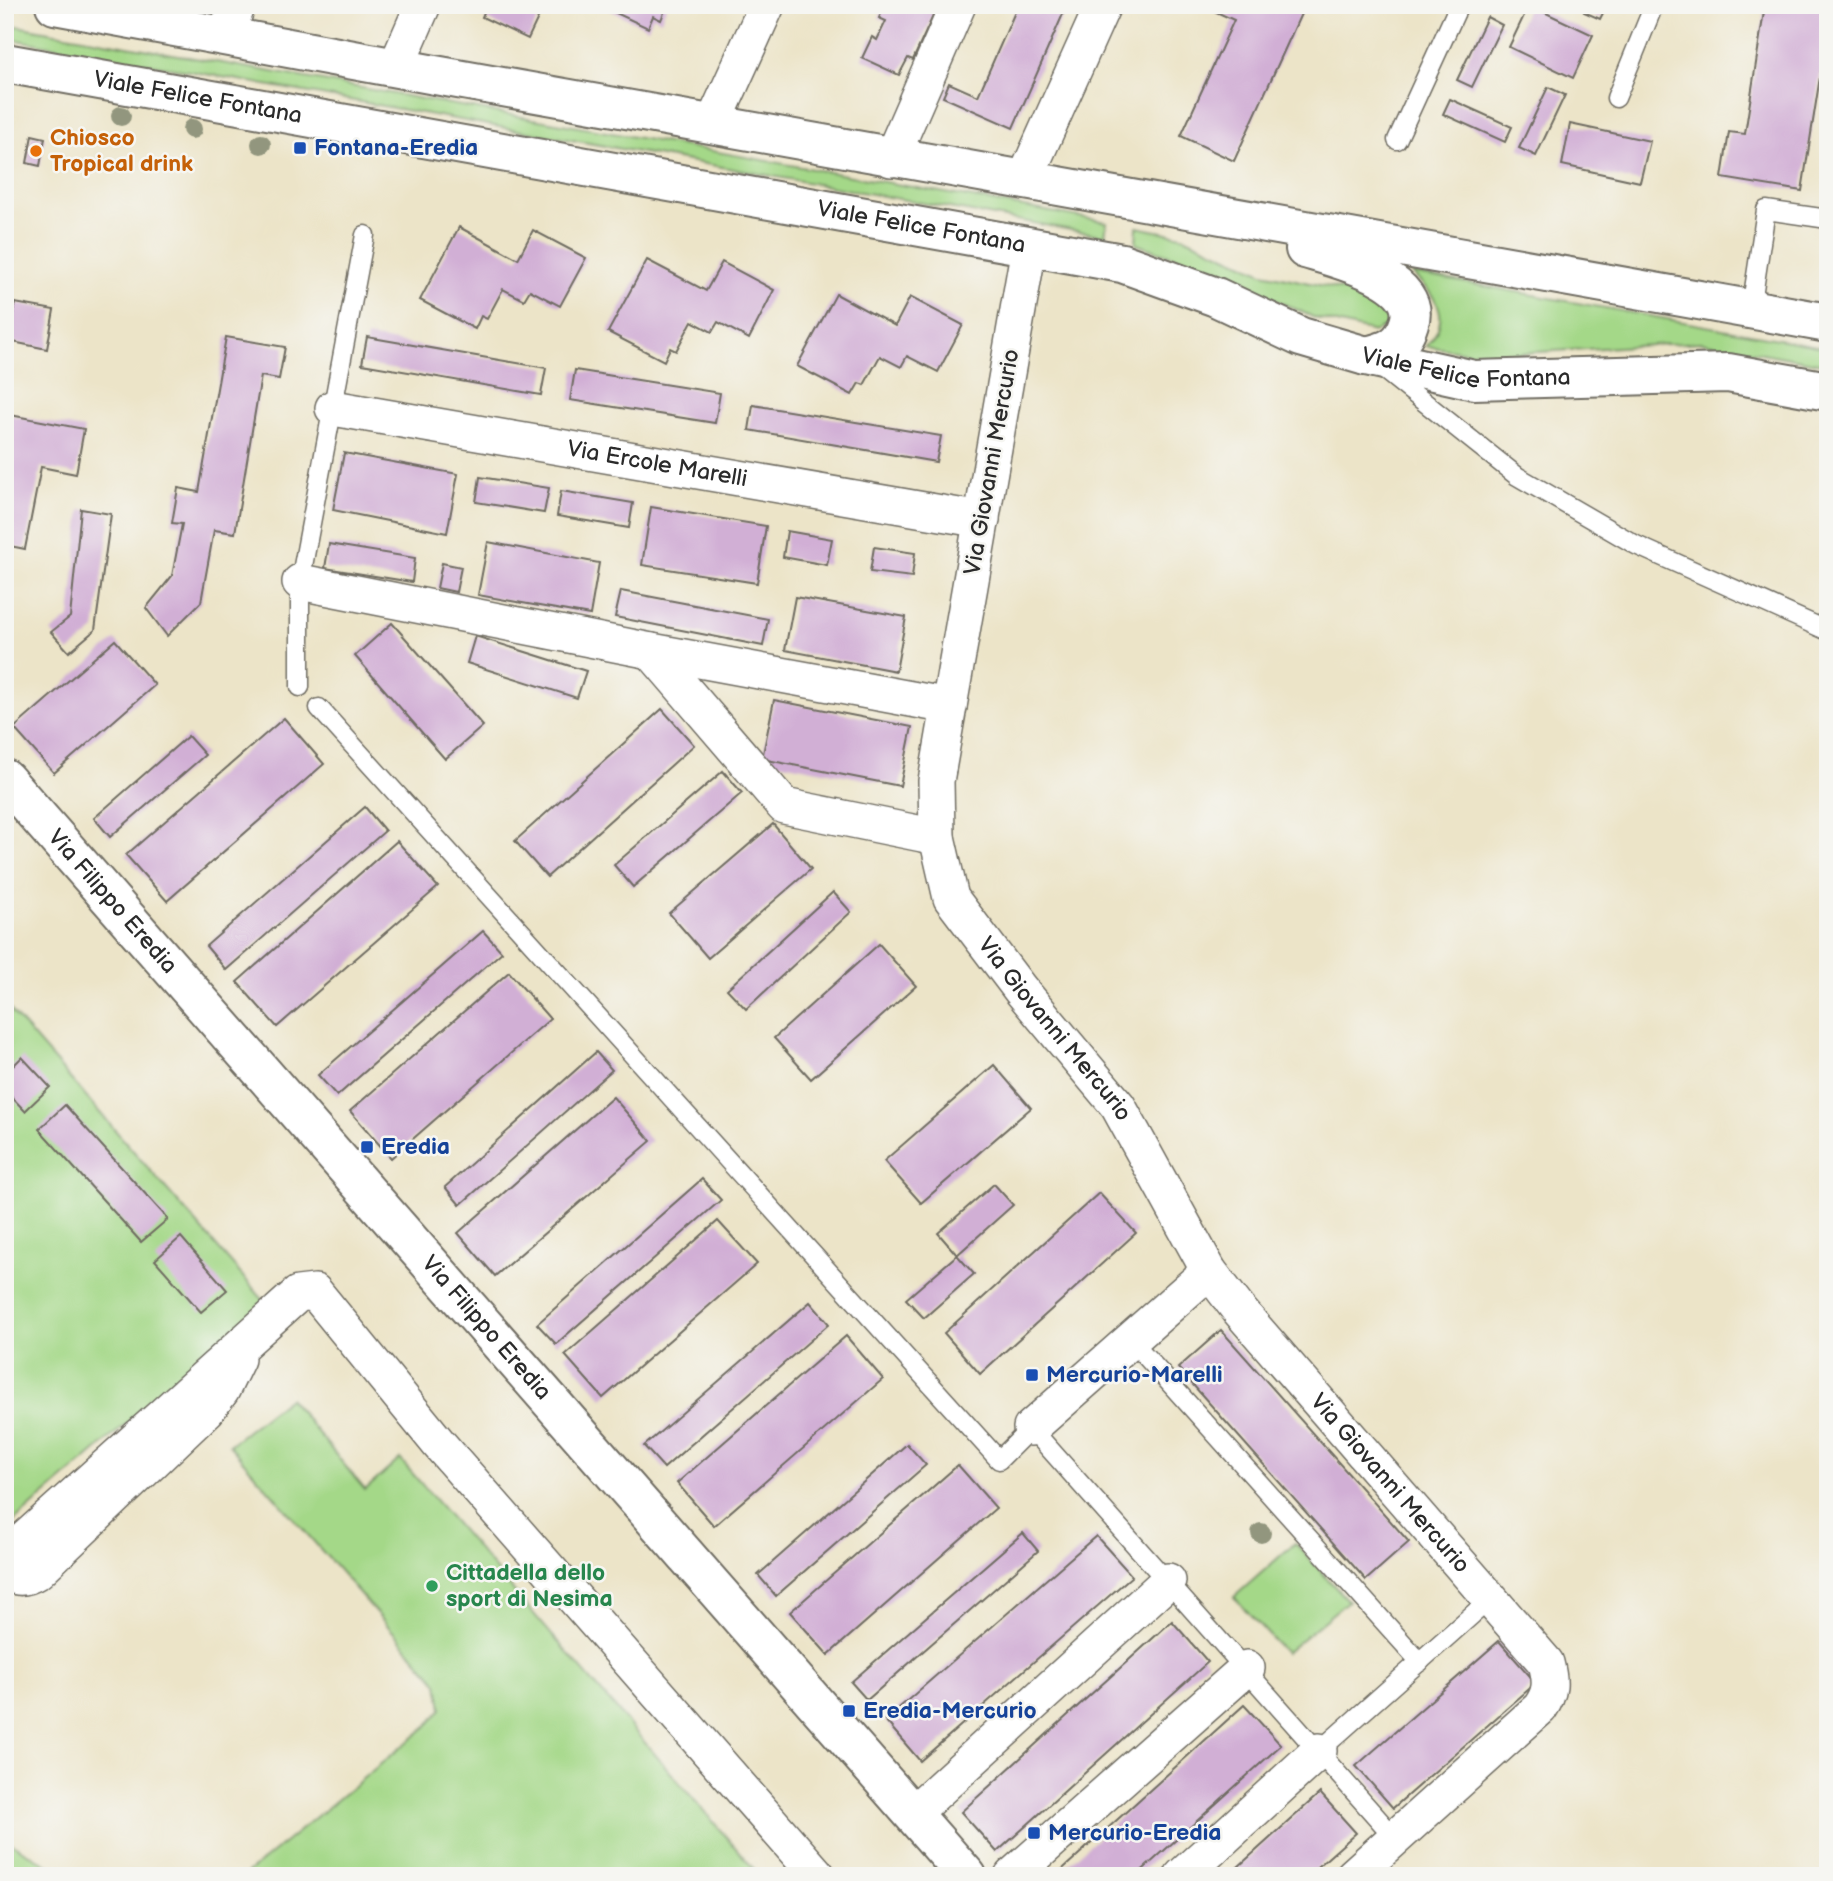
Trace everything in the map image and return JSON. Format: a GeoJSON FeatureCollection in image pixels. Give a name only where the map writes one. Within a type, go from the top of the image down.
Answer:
{"type":"FeatureCollection","features":[{"type":"Feature","properties":{"kind":"main road"},"geometry":{"type":"LineString","coordinates":[[55,5],[232,21],[396,67],[891,159],[1182,205],[1828,323]]}},
{"type":"Feature","properties":{"kind":"main road","name":"Viale Felice Fontana"},"geometry":{"type":"LineString","coordinates":[[5,63],[1122,263],[1168,277],[1300,338],[1474,380],[1728,373],[1828,391]]}},
{"type":"Feature","properties":{"kind":"main road"},"geometry":{"type":"LineString","coordinates":[[1182,205],[1361,266],[1391,283],[1409,299],[1412,315],[1405,338],[1388,351],[1366,356]]}},
{"type":"Feature","properties":{"kind":"main road","name":"Via Filippo Eredia"},"geometry":{"type":"LineString","coordinates":[[5,779],[967,1876]]}},
{"type":"Feature","properties":{"kind":"street"},"geometry":{"type":"LineString","coordinates":[[396,67],[423,5]]}},
{"type":"Feature","properties":{"kind":"street"},"geometry":{"type":"LineString","coordinates":[[713,124],[767,5]]}},
{"type":"Feature","properties":{"kind":"street"},"geometry":{"type":"LineString","coordinates":[[891,159],[958,5]]}},
{"type":"Feature","properties":{"kind":"street"},"geometry":{"type":"LineString","coordinates":[[1024,181],[1103,5]]}},
{"type":"Feature","properties":{"kind":"street","name":"Via Giovanni Mercurio"},"geometry":{"type":"LineString","coordinates":[[1029,247],[936,780],[937,836],[951,898],[1020,989],[1118,1106],[1209,1271],[1239,1310],[1546,1663],[1549,1694],[1540,1708],[1395,1838]]}},
{"type":"Feature","properties":{"kind":"street","name":"Via Ercole Marelli"},"geometry":{"type":"LineString","coordinates":[[333,408],[982,520]]}},
{"type":"Feature","properties":{"kind":"street"},"geometry":{"type":"LineString","coordinates":[[300,582],[949,706]]}},
{"type":"Feature","properties":{"kind":"street"},"geometry":{"type":"LineString","coordinates":[[651,651],[784,806],[937,836]]}},
{"type":"Feature","properties":{"kind":"street"},"geometry":{"type":"LineString","coordinates":[[1031,1428],[1209,1271]]}},
{"type":"Feature","properties":{"kind":"street"},"geometry":{"type":"LineString","coordinates":[[5,1557],[248,1337],[298,1294],[307,1290],[323,1297],[439,1444],[818,1876]]}},
{"type":"Feature","properties":{"kind":"street"},"geometry":{"type":"LineString","coordinates":[[5,1567],[18,1578],[27,1578],[38,1572],[207,1410],[222,1390],[248,1337]]}},
{"type":"Feature","properties":{"kind":"street"},"geometry":{"type":"LineString","coordinates":[[912,1814],[1168,1581]]}},
{"type":"Feature","properties":{"kind":"street"},"geometry":{"type":"LineString","coordinates":[[1012,1876],[1247,1668]]}},
{"type":"Feature","properties":{"kind":"street"},"geometry":{"type":"LineString","coordinates":[[1182,1876],[1320,1751]]}},
{"type":"Feature","properties":{"kind":"street"},"geometry":{"type":"LineString","coordinates":[[1353,1876],[1395,1838]]}},
{"type":"Feature","properties":{"kind":"lane"},"geometry":{"type":"LineString","coordinates":[[1397,140],[1459,5]]}},
{"type":"Feature","properties":{"kind":"lane"},"geometry":{"type":"LineString","coordinates":[[1616,98],[1654,5]]}},
{"type":"Feature","properties":{"kind":"lane"},"geometry":{"type":"LineString","coordinates":[[1751,309],[1766,210],[1828,219]]}},
{"type":"Feature","properties":{"kind":"lane"},"geometry":{"type":"LineString","coordinates":[[300,687],[300,582],[365,235]]}},
{"type":"Feature","properties":{"kind":"lane"},"geometry":{"type":"LineString","coordinates":[[1366,356],[1517,476],[1636,545],[1828,631]]}},
{"type":"Feature","properties":{"kind":"lane"},"geometry":{"type":"LineString","coordinates":[[319,708],[999,1460],[1031,1428],[1247,1668],[1395,1838]]}},
{"type":"Feature","properties":{"kind":"lane"},"geometry":{"type":"LineString","coordinates":[[1131,1340],[1420,1662]]}},
{"type":"Feature","properties":{"kind":"lane"},"geometry":{"type":"LineString","coordinates":[[1320,1751],[1490,1600]]}},
{"type":"Feature","properties":{"kind":"green space"},"geometry":{"type":"Polygon","coordinates":[[[5,24],[1107,222],[1105,236],[5,38],[5,24]]]}},
{"type":"Feature","properties":{"kind":"green space"},"geometry":{"type":"Polygon","coordinates":[[[1137,227],[1182,236],[1263,273],[1376,297],[1383,301],[1392,317],[1388,325],[1374,332],[1315,318],[1198,265],[1136,244],[1137,227]]]}},
{"type":"Feature","properties":{"kind":"green space"},"geometry":{"type":"Polygon","coordinates":[[[1411,273],[1828,348],[1828,365],[1701,342],[1487,355],[1426,346],[1435,335],[1440,316],[1434,298],[1411,273]]]}},
{"type":"Feature","properties":{"kind":"green space"},"geometry":{"type":"Polygon","coordinates":[[[5,1004],[266,1303],[5,1529],[5,1004]]]}},
{"type":"Feature","properties":{"kind":"green space","name":"Cittadella dello sport di Nesima"},"geometry":{"type":"Polygon","coordinates":[[[289,1398],[365,1490],[400,1459],[760,1876],[244,1876],[427,1726],[442,1709],[438,1683],[229,1445],[289,1398]]]}},
{"type":"Feature","properties":{"kind":"green space"},"geometry":{"type":"Polygon","coordinates":[[[1295,1543],[1348,1601],[1285,1653],[1234,1597],[1295,1543]]]}},
{"type":"Feature","properties":{"kind":"green space"},"geometry":{"type":"Polygon","coordinates":[[[6,1840],[52,1868],[58,1876],[5,1876],[6,1840]]]}},
{"type":"Feature","properties":{"kind":"building"},"geometry":{"type":"Polygon","coordinates":[[[487,5],[544,5],[528,39],[482,17],[487,5]]]}},
{"type":"Feature","properties":{"kind":"building"},"geometry":{"type":"Polygon","coordinates":[[[599,5],[667,5],[661,20],[653,16],[648,28],[599,5]]]}},
{"type":"Feature","properties":{"kind":"building"},"geometry":{"type":"Polygon","coordinates":[[[885,5],[938,5],[913,60],[908,58],[899,75],[862,58],[872,37],[877,40],[886,21],[879,18],[885,5]]]}},
{"type":"Feature","properties":{"kind":"building"},"geometry":{"type":"Polygon","coordinates":[[[1018,5],[1067,5],[1013,128],[943,97],[949,83],[978,96],[1018,5]]]}},
{"type":"Feature","properties":{"kind":"building"},"geometry":{"type":"Polygon","coordinates":[[[1201,5],[1305,5],[1234,161],[1181,136],[1234,20],[1201,5]]]}},
{"type":"Feature","properties":{"kind":"building"},"geometry":{"type":"Polygon","coordinates":[[[1529,5],[1593,35],[1573,78],[1509,47],[1529,5]]]}},
{"type":"Feature","properties":{"kind":"building"},"geometry":{"type":"Polygon","coordinates":[[[1587,5],[1607,5],[1600,19],[1584,12],[1587,5]]]}},
{"type":"Feature","properties":{"kind":"building"},"geometry":{"type":"Polygon","coordinates":[[[1765,5],[1828,5],[1828,26],[1802,191],[1722,178],[1729,132],[1745,134],[1765,5]]]}},
{"type":"Feature","properties":{"kind":"building"},"geometry":{"type":"Polygon","coordinates":[[[1487,17],[1502,25],[1472,87],[1457,80],[1487,17]]]}},
{"type":"Feature","properties":{"kind":"building"},"geometry":{"type":"Polygon","coordinates":[[[1548,87],[1565,95],[1536,156],[1519,148],[1548,87]]]}},
{"type":"Feature","properties":{"kind":"building"},"geometry":{"type":"Polygon","coordinates":[[[1450,99],[1512,127],[1505,142],[1443,114],[1450,99]]]}},
{"type":"Feature","properties":{"kind":"building"},"geometry":{"type":"Polygon","coordinates":[[[1570,124],[1650,141],[1640,182],[1562,165],[1570,124]]]}},
{"type":"Feature","properties":{"kind":"building","name":"Chiosco Tropical drink"},"geometry":{"type":"Polygon","coordinates":[[[32,135],[45,138],[40,166],[27,163],[32,135]]]}},
{"type":"Feature","properties":{"kind":"building"},"geometry":{"type":"Polygon","coordinates":[[[459,227],[518,259],[533,230],[586,258],[560,306],[530,290],[524,300],[503,289],[487,319],[481,316],[475,329],[420,300],[459,227]]]}},
{"type":"Feature","properties":{"kind":"building"},"geometry":{"type":"Polygon","coordinates":[[[647,260],[706,291],[722,262],[774,290],[749,339],[718,322],[712,332],[692,321],[676,351],[670,348],[664,361],[608,332],[647,260]]]}},
{"type":"Feature","properties":{"kind":"building"},"geometry":{"type":"Polygon","coordinates":[[[836,294],[895,326],[910,297],[963,325],[938,372],[907,356],[901,367],[880,356],[864,385],[859,383],[852,395],[797,366],[836,294]]]}},
{"type":"Feature","properties":{"kind":"building"},"geometry":{"type":"Polygon","coordinates":[[[15,303],[54,310],[47,349],[8,341],[15,303]]]}},
{"type":"Feature","properties":{"kind":"building"},"geometry":{"type":"Polygon","coordinates":[[[226,337],[285,347],[279,379],[261,376],[235,533],[214,530],[201,602],[167,636],[146,608],[172,576],[182,524],[172,523],[178,488],[199,492],[226,337]]]}},
{"type":"Feature","properties":{"kind":"building"},"geometry":{"type":"Polygon","coordinates":[[[367,337],[546,368],[541,395],[362,364],[367,337]]]}},
{"type":"Feature","properties":{"kind":"building"},"geometry":{"type":"Polygon","coordinates":[[[575,370],[720,393],[715,423],[570,400],[575,370]]]}},
{"type":"Feature","properties":{"kind":"building"},"geometry":{"type":"Polygon","coordinates":[[[753,405],[941,436],[936,462],[749,430],[753,405]]]}},
{"type":"Feature","properties":{"kind":"building"},"geometry":{"type":"Polygon","coordinates":[[[5,414],[84,429],[76,474],[41,467],[25,549],[5,545],[5,414]]]}},
{"type":"Feature","properties":{"kind":"building"},"geometry":{"type":"Polygon","coordinates":[[[344,453],[458,474],[447,533],[333,510],[344,453]]]}},
{"type":"Feature","properties":{"kind":"building"},"geometry":{"type":"Polygon","coordinates":[[[480,477],[549,488],[544,513],[476,502],[480,477]]]}},
{"type":"Feature","properties":{"kind":"building"},"geometry":{"type":"Polygon","coordinates":[[[561,491],[633,503],[629,528],[557,516],[561,491]]]}},
{"type":"Feature","properties":{"kind":"building"},"geometry":{"type":"Polygon","coordinates":[[[651,507],[766,526],[757,583],[642,565],[651,507]]]}},
{"type":"Feature","properties":{"kind":"building"},"geometry":{"type":"Polygon","coordinates":[[[81,509],[111,514],[95,630],[69,652],[51,632],[70,617],[81,509]]]}},
{"type":"Feature","properties":{"kind":"building"},"geometry":{"type":"Polygon","coordinates":[[[787,531],[832,539],[827,565],[783,557],[787,531]]]}},
{"type":"Feature","properties":{"kind":"building"},"geometry":{"type":"Polygon","coordinates":[[[488,542],[599,563],[590,615],[478,595],[488,542]]]}},
{"type":"Feature","properties":{"kind":"building"},"geometry":{"type":"Polygon","coordinates":[[[329,544],[415,558],[412,582],[325,568],[329,544]]]}},
{"type":"Feature","properties":{"kind":"building"},"geometry":{"type":"Polygon","coordinates":[[[874,547],[915,553],[912,577],[870,572],[874,547]]]}},
{"type":"Feature","properties":{"kind":"building"},"geometry":{"type":"Polygon","coordinates":[[[442,563],[461,567],[456,592],[437,588],[442,563]]]}},
{"type":"Feature","properties":{"kind":"building"},"geometry":{"type":"Polygon","coordinates":[[[621,591],[768,619],[763,646],[615,617],[621,591]]]}},
{"type":"Feature","properties":{"kind":"building"},"geometry":{"type":"Polygon","coordinates":[[[795,597],[906,617],[896,671],[785,650],[795,597]]]}},
{"type":"Feature","properties":{"kind":"building"},"geometry":{"type":"Polygon","coordinates":[[[392,623],[483,726],[445,759],[355,656],[392,623]]]}},
{"type":"Feature","properties":{"kind":"building"},"geometry":{"type":"Polygon","coordinates":[[[475,636],[586,671],[577,698],[467,663],[475,636]]]}},
{"type":"Feature","properties":{"kind":"building"},"geometry":{"type":"Polygon","coordinates":[[[115,640],[155,685],[54,773],[14,728],[115,640]]]}},
{"type":"Feature","properties":{"kind":"building"},"geometry":{"type":"Polygon","coordinates":[[[774,700],[912,727],[900,786],[762,759],[774,700]]]}},
{"type":"Feature","properties":{"kind":"building"},"geometry":{"type":"Polygon","coordinates":[[[662,709],[694,745],[547,877],[515,841],[662,709]]]}},
{"type":"Feature","properties":{"kind":"building"},"geometry":{"type":"Polygon","coordinates":[[[284,718],[324,764],[167,901],[126,855],[284,718]]]}},
{"type":"Feature","properties":{"kind":"building"},"geometry":{"type":"Polygon","coordinates":[[[188,736],[205,755],[110,837],[94,818],[188,736]]]}},
{"type":"Feature","properties":{"kind":"building"},"geometry":{"type":"Polygon","coordinates":[[[723,771],[742,793],[633,887],[614,865],[723,771]]]}},
{"type":"Feature","properties":{"kind":"building"},"geometry":{"type":"Polygon","coordinates":[[[365,807],[385,831],[226,970],[206,946],[365,807]]]}},
{"type":"Feature","properties":{"kind":"building"},"geometry":{"type":"Polygon","coordinates":[[[773,824],[811,869],[708,958],[669,913],[773,824]]]}},
{"type":"Feature","properties":{"kind":"building"},"geometry":{"type":"Polygon","coordinates":[[[397,841],[438,887],[277,1027],[237,982],[397,841]]]}},
{"type":"Feature","properties":{"kind":"building"},"geometry":{"type":"Polygon","coordinates":[[[833,892],[851,912],[746,1009],[727,989],[833,892]]]}},
{"type":"Feature","properties":{"kind":"building"},"geometry":{"type":"Polygon","coordinates":[[[483,931],[502,952],[337,1096],[318,1075],[483,931]]]}},
{"type":"Feature","properties":{"kind":"building"},"geometry":{"type":"Polygon","coordinates":[[[879,944],[916,986],[811,1079],[774,1038],[879,944]]]}},
{"type":"Feature","properties":{"kind":"building"},"geometry":{"type":"Polygon","coordinates":[[[509,972],[550,1019],[391,1158],[350,1111],[509,972]]]}},
{"type":"Feature","properties":{"kind":"building"},"geometry":{"type":"Polygon","coordinates":[[[596,1052],[612,1070],[460,1205],[445,1187],[596,1052]]]}},
{"type":"Feature","properties":{"kind":"building"},"geometry":{"type":"Polygon","coordinates":[[[22,1057],[50,1087],[25,1111],[5,1090],[5,1074],[22,1057]]]}},
{"type":"Feature","properties":{"kind":"building"},"geometry":{"type":"Polygon","coordinates":[[[994,1065],[1031,1108],[921,1203],[884,1161],[994,1065]]]}},
{"type":"Feature","properties":{"kind":"building"},"geometry":{"type":"Polygon","coordinates":[[[613,1097],[651,1141],[495,1276],[458,1233],[613,1097]]]}},
{"type":"Feature","properties":{"kind":"building"},"geometry":{"type":"Polygon","coordinates":[[[65,1105],[168,1219],[141,1242],[39,1129],[65,1105]]]}},
{"type":"Feature","properties":{"kind":"building"},"geometry":{"type":"Polygon","coordinates":[[[702,1179],[721,1200],[556,1344],[537,1324],[702,1179]]]}},
{"type":"Feature","properties":{"kind":"building"},"geometry":{"type":"Polygon","coordinates":[[[994,1184],[1013,1205],[957,1255],[938,1233],[994,1184]]]}},
{"type":"Feature","properties":{"kind":"building"},"geometry":{"type":"Polygon","coordinates":[[[1099,1193],[1136,1233],[980,1374],[944,1333],[1099,1193]]]}},
{"type":"Feature","properties":{"kind":"building"},"geometry":{"type":"Polygon","coordinates":[[[718,1221],[757,1264],[603,1398],[565,1355],[718,1221]]]}},
{"type":"Feature","properties":{"kind":"building"},"geometry":{"type":"Polygon","coordinates":[[[181,1237],[227,1290],[201,1312],[155,1260],[181,1237]]]}},
{"type":"Feature","properties":{"kind":"building"},"geometry":{"type":"Polygon","coordinates":[[[957,1255],[974,1274],[924,1318],[906,1299],[957,1255]]]}},
{"type":"Feature","properties":{"kind":"building"},"geometry":{"type":"Polygon","coordinates":[[[810,1302],[829,1324],[664,1468],[644,1446],[810,1302]]]}},
{"type":"Feature","properties":{"kind":"building"},"geometry":{"type":"Polygon","coordinates":[[[1221,1330],[1409,1542],[1366,1580],[1178,1368],[1221,1330]]]}},
{"type":"Feature","properties":{"kind":"building"},"geometry":{"type":"Polygon","coordinates":[[[846,1336],[883,1379],[714,1526],[677,1483],[846,1336]]]}},
{"type":"Feature","properties":{"kind":"building"},"geometry":{"type":"Polygon","coordinates":[[[907,1444],[926,1465],[776,1596],[758,1575],[907,1444]]]}},
{"type":"Feature","properties":{"kind":"building"},"geometry":{"type":"Polygon","coordinates":[[[958,1465],[996,1508],[828,1655],[790,1612],[958,1465]]]}},
{"type":"Feature","properties":{"kind":"building"},"geometry":{"type":"Polygon","coordinates":[[[1023,1533],[1038,1551],[867,1700],[851,1682],[1023,1533]]]}},
{"type":"Feature","properties":{"kind":"building"},"geometry":{"type":"Polygon","coordinates":[[[1096,1536],[1132,1576],[920,1761],[885,1720],[1096,1536]]]}},
{"type":"Feature","properties":{"kind":"building"},"geometry":{"type":"Polygon","coordinates":[[[1172,1621],[1208,1662],[997,1852],[961,1812],[1172,1621]]]}},
{"type":"Feature","properties":{"kind":"building"},"geometry":{"type":"Polygon","coordinates":[[[1499,1641],[1536,1683],[1393,1808],[1356,1766],[1499,1641]]]}},
{"type":"Feature","properties":{"kind":"building"},"geometry":{"type":"Polygon","coordinates":[[[1244,1705],[1281,1745],[1136,1876],[1055,1876],[1244,1705]]]}},
{"type":"Feature","properties":{"kind":"building"},"geometry":{"type":"Polygon","coordinates":[[[1320,1793],[1356,1833],[1309,1876],[1228,1876],[1320,1793]]]}},
{"type":"Feature","properties":{"kind":"place","name":"Fontana-Eredia"},"geometry":{"type":"Point","coordinates":[300,148]}},
{"type":"Feature","properties":{"kind":"place","name":"Chiosco Tropical drink"},"geometry":{"type":"Point","coordinates":[36,151]}},
{"type":"Feature","properties":{"kind":"place","name":"Eredia"},"geometry":{"type":"Point","coordinates":[367,1147]}},
{"type":"Feature","properties":{"kind":"place","name":"Mercurio-Marelli"},"geometry":{"type":"Point","coordinates":[1032,1375]}},
{"type":"Feature","properties":{"kind":"place","name":"Cittadella dello sport di Nesima"},"geometry":{"type":"Point","coordinates":[432,1586]}},
{"type":"Feature","properties":{"kind":"place","name":"Eredia-Mercurio"},"geometry":{"type":"Point","coordinates":[849,1711]}},
{"type":"Feature","properties":{"kind":"place","name":"Mercurio-Eredia"},"geometry":{"type":"Point","coordinates":[1034,1833]}}]}
